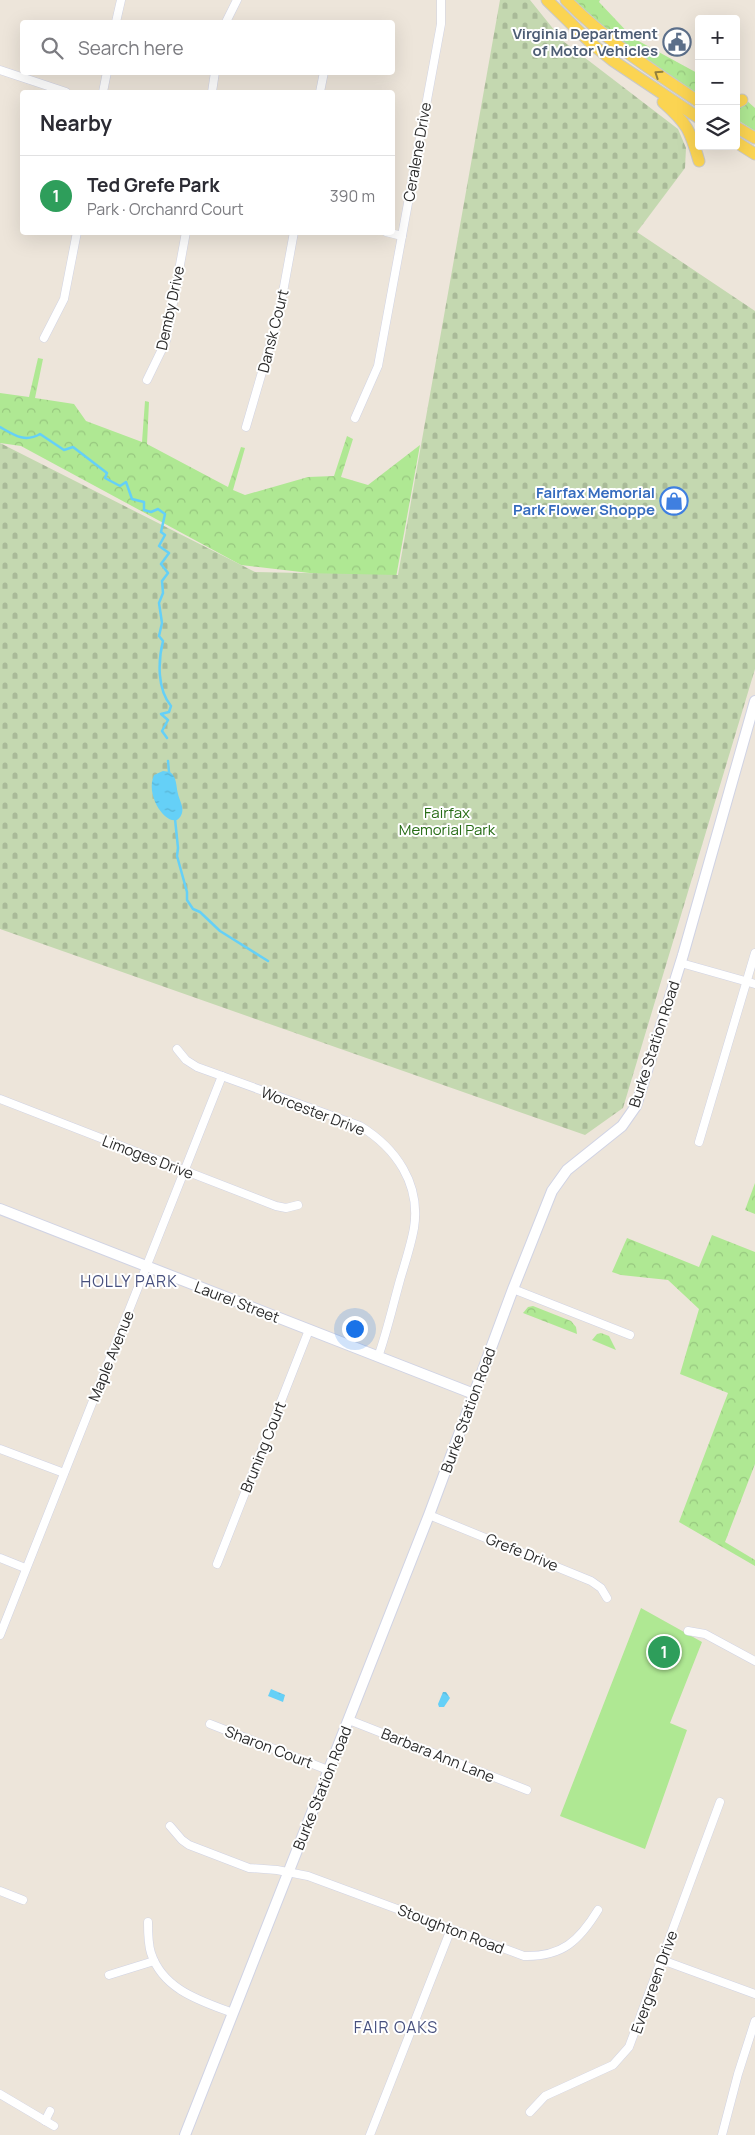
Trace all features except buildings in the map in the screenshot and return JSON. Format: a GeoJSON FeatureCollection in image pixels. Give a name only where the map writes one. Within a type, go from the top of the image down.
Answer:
{"type":"FeatureCollection","features":[{"type":"Feature","properties":{"kind":"main road"},"geometry":{"type":"LineString","coordinates":[[547,0],[592,44],[632,74],[695,115]]}},
{"type":"Feature","properties":{"kind":"main road"},"geometry":{"type":"LineString","coordinates":[[566,0],[592,26],[632,57],[695,99]]}},
{"type":"Feature","properties":{"kind":"main road"},"geometry":{"type":"LineString","coordinates":[[632,74],[680,117],[692,135],[698,160]]}},
{"type":"Feature","properties":{"kind":"main road"},"geometry":{"type":"LineString","coordinates":[[740,129],[755,138]]}},
{"type":"Feature","properties":{"kind":"main road"},"geometry":{"type":"LineString","coordinates":[[740,145],[755,154]]}},
{"type":"Feature","properties":{"kind":"street"},"geometry":{"type":"LineString","coordinates":[[116,20],[121,0]]}},
{"type":"Feature","properties":{"kind":"street"},"geometry":{"type":"LineString","coordinates":[[227,20],[237,0]]}},
{"type":"Feature","properties":{"kind":"street","name":"Ceralene Drive"},"geometry":{"type":"LineString","coordinates":[[355,418],[378,366],[441,24],[441,0]]}},
{"type":"Feature","properties":{"kind":"street"},"geometry":{"type":"LineString","coordinates":[[0,70],[60,90]]}},
{"type":"Feature","properties":{"kind":"street"},"geometry":{"type":"LineString","coordinates":[[103,90],[106,75]]}},
{"type":"Feature","properties":{"kind":"street"},"geometry":{"type":"LineString","coordinates":[[212,90],[215,75]]}},
{"type":"Feature","properties":{"kind":"street"},"geometry":{"type":"LineString","coordinates":[[320,90],[323,75]]}},
{"type":"Feature","properties":{"kind":"street"},"geometry":{"type":"LineString","coordinates":[[395,234],[402,236]]}},
{"type":"Feature","properties":{"kind":"street"},"geometry":{"type":"LineString","coordinates":[[44,338],[64,299],[76,235]]}},
{"type":"Feature","properties":{"kind":"street","name":"Demby Drive"},"geometry":{"type":"LineString","coordinates":[[147,380],[166,341],[185,235]]}},
{"type":"Feature","properties":{"kind":"street","name":"Dansk Court"},"geometry":{"type":"LineString","coordinates":[[246,428],[279,314],[293,235]]}},
{"type":"Feature","properties":{"kind":"street","name":"Burke Station Road"},"geometry":{"type":"LineString","coordinates":[[185,2135],[429,1515],[513,1289],[552,1191],[573,1164],[622,1126],[632,1113],[644,1086],[755,701]]}},
{"type":"Feature","properties":{"kind":"street"},"geometry":{"type":"LineString","coordinates":[[700,1142],[755,953]]}},
{"type":"Feature","properties":{"kind":"street"},"geometry":{"type":"LineString","coordinates":[[681,963],[755,984]]}},
{"type":"Feature","properties":{"kind":"street","name":"Worcester Drive"},"geometry":{"type":"LineString","coordinates":[[177,1049],[186,1060],[197,1067],[360,1126],[379,1138],[403,1167],[413,1195],[414,1225],[379,1355]]}},
{"type":"Feature","properties":{"kind":"street","name":"Maple Avenue"},"geometry":{"type":"LineString","coordinates":[[0,1635],[222,1076]]}},
{"type":"Feature","properties":{"kind":"street","name":"Limoges Drive"},"geometry":{"type":"LineString","coordinates":[[0,1099],[276,1206],[286,1208],[298,1205]]}},
{"type":"Feature","properties":{"kind":"street","name":"Laurel Street"},"geometry":{"type":"LineString","coordinates":[[0,1209],[308,1330],[379,1355],[474,1394]]}},
{"type":"Feature","properties":{"kind":"street"},"geometry":{"type":"LineString","coordinates":[[513,1289],[630,1335]]}},
{"type":"Feature","properties":{"kind":"street","name":"Bruning Court"},"geometry":{"type":"LineString","coordinates":[[217,1564],[308,1330]]}},
{"type":"Feature","properties":{"kind":"street"},"geometry":{"type":"LineString","coordinates":[[0,1449],[64,1473]]}},
{"type":"Feature","properties":{"kind":"street","name":"Grefe Drive"},"geometry":{"type":"LineString","coordinates":[[429,1515],[591,1581],[601,1588],[608,1598]]}},
{"type":"Feature","properties":{"kind":"street"},"geometry":{"type":"LineString","coordinates":[[0,1558],[25,1568]]}},
{"type":"Feature","properties":{"kind":"street"},"geometry":{"type":"LineString","coordinates":[[688,1632],[705,1634],[755,1661]]}},
{"type":"Feature","properties":{"kind":"street","name":"Barbara Ann Lane"},"geometry":{"type":"LineString","coordinates":[[349,1720],[527,1790]]}},
{"type":"Feature","properties":{"kind":"street","name":"Sharon Court"},"geometry":{"type":"LineString","coordinates":[[210,1724],[328,1770]]}},
{"type":"Feature","properties":{"kind":"street","name":"Evergreen Drive"},"geometry":{"type":"LineString","coordinates":[[530,2112],[545,2096],[602,2071],[613,2065],[626,2052],[633,2039],[720,1802]]}},
{"type":"Feature","properties":{"kind":"street","name":"Stoughton Road"},"geometry":{"type":"LineString","coordinates":[[170,1826],[189,1845],[240,1866],[308,1876],[510,1953],[524,1956],[538,1957],[554,1953],[579,1937],[598,1910]]}},
{"type":"Feature","properties":{"kind":"street"},"geometry":{"type":"LineString","coordinates":[[0,1891],[23,1900]]}},
{"type":"Feature","properties":{"kind":"street"},"geometry":{"type":"LineString","coordinates":[[148,1922],[149,1944],[154,1961],[167,1979],[182,1992],[233,2013]]}},
{"type":"Feature","properties":{"kind":"street"},"geometry":{"type":"LineString","coordinates":[[370,2135],[451,1929]]}},
{"type":"Feature","properties":{"kind":"street"},"geometry":{"type":"LineString","coordinates":[[662,1960],[755,1994]]}},
{"type":"Feature","properties":{"kind":"street"},"geometry":{"type":"LineString","coordinates":[[109,1975],[154,1961]]}},
{"type":"Feature","properties":{"kind":"street"},"geometry":{"type":"LineString","coordinates":[[722,2135],[738,2074],[755,2021]]}},
{"type":"Feature","properties":{"kind":"street"},"geometry":{"type":"LineString","coordinates":[[0,2094],[54,2126]]}},
{"type":"Feature","properties":{"kind":"street"},"geometry":{"type":"LineString","coordinates":[[45,2121],[50,2111]]}},
{"type":"Feature","properties":{"kind":"green space","name":"Fairfax Memorial Park"},"geometry":{"type":"Polygon","coordinates":[[[500,0],[530,0],[563,41],[678,129],[686,148],[685,168],[637,232],[755,311],[755,669],[623,1108],[585,1135],[0,929],[0,443],[255,572],[398,575],[500,0]]]}},
{"type":"Feature","properties":{"kind":"green space"},"geometry":{"type":"Polygon","coordinates":[[[574,0],[600,0],[599,2],[633,38],[695,72],[695,92],[623,44],[574,0]]]}},
{"type":"Feature","properties":{"kind":"green space"},"geometry":{"type":"Polygon","coordinates":[[[740,95],[755,108],[755,131],[740,122],[740,95]]]}},
{"type":"Feature","properties":{"kind":"green space"},"geometry":{"type":"Polygon","coordinates":[[[38,358],[43,359],[35,398],[74,404],[86,421],[142,442],[145,401],[149,402],[147,444],[228,487],[241,447],[245,448],[233,490],[245,495],[308,477],[334,476],[347,436],[353,439],[341,477],[368,485],[420,445],[395,583],[241,565],[21,446],[0,443],[0,393],[29,397],[38,358]]]}},
{"type":"Feature","properties":{"kind":"green space"},"geometry":{"type":"Polygon","coordinates":[[[755,1183],[755,1214],[745,1210],[755,1183]]]}},
{"type":"Feature","properties":{"kind":"green space"},"geometry":{"type":"Polygon","coordinates":[[[712,1235],[755,1252],[755,1464],[725,1542],[755,1560],[755,1566],[679,1522],[728,1393],[680,1374],[699,1309],[668,1280],[621,1275],[612,1272],[627,1238],[699,1267],[712,1235]]]}},
{"type":"Feature","properties":{"kind":"green space"},"geometry":{"type":"Polygon","coordinates":[[[533,1306],[571,1321],[576,1327],[577,1334],[523,1313],[528,1307],[533,1306]]]}},
{"type":"Feature","properties":{"kind":"green space"},"geometry":{"type":"Polygon","coordinates":[[[601,1333],[609,1336],[616,1350],[592,1340],[597,1334],[601,1333]]]}},
{"type":"Feature","properties":{"kind":"green space"},"geometry":{"type":"Polygon","coordinates":[[[641,1608],[702,1642],[670,1723],[687,1730],[645,1849],[560,1816],[641,1608]]]}},
{"type":"Feature","properties":{"kind":"water"},"geometry":{"type":"Polygon","coordinates":[[[163,771],[170,772],[175,779],[182,808],[182,813],[178,819],[167,818],[156,804],[153,795],[154,775],[163,771]]]}},
{"type":"Feature","properties":{"kind":"water"},"geometry":{"type":"Polygon","coordinates":[[[271,1689],[285,1695],[283,1702],[268,1696],[271,1689]]]}},
{"type":"Feature","properties":{"kind":"water"},"geometry":{"type":"Polygon","coordinates":[[[443,1692],[446,1692],[450,1698],[444,1707],[439,1707],[438,1704],[443,1692]]]}},
{"type":"Feature","properties":{"kind":"waterway"},"geometry":{"type":"LineString","coordinates":[[0,427],[24,438],[35,437],[40,434],[64,450],[73,447],[107,473],[105,478],[120,486],[126,482],[132,499],[144,502],[144,510],[151,512],[158,509],[165,514],[161,532],[165,535],[159,546],[169,553],[161,564],[168,573],[162,581],[163,593],[159,603],[162,623],[159,636],[163,641],[160,657],[161,683],[166,699],[171,706],[169,712],[161,714],[168,720],[162,731],[167,738]]}},
{"type":"Feature","properties":{"kind":"waterway"},"geometry":{"type":"LineString","coordinates":[[168,761],[169,772]]}},
{"type":"Feature","properties":{"kind":"waterway"},"geometry":{"type":"LineString","coordinates":[[175,819],[177,856],[187,892],[187,900],[193,909],[200,912],[220,931],[268,961]]}},
{"type":"Feature","properties":{"kind":"place","name":"Virginia Department of Motor Vehicles"},"geometry":{"type":"Point","coordinates":[677,42]}},
{"type":"Feature","properties":{"kind":"place","name":"Fairfax Memorial Park Flower Shoppe"},"geometry":{"type":"Point","coordinates":[674,501]}},
{"type":"Feature","properties":{"kind":"place","name":"Ted Grefe Park"},"geometry":{"type":"Point","coordinates":[664,1652]}},
{"type":"Feature","properties":{"kind":"district","name":"HOLLY PARK"},"geometry":{"type":"Point","coordinates":[129,1281]}},
{"type":"Feature","properties":{"kind":"district","name":"FAIR OAKS"},"geometry":{"type":"Point","coordinates":[396,2027]}}]}
